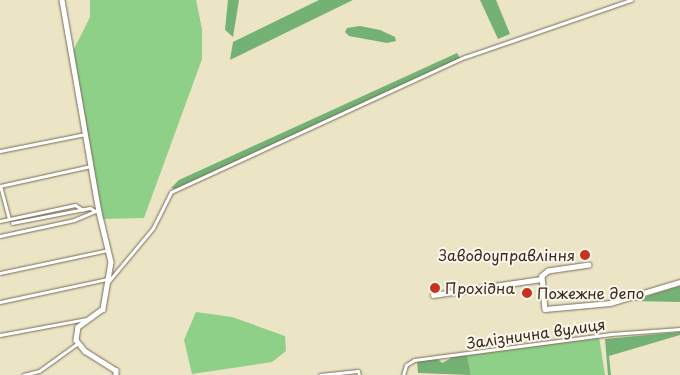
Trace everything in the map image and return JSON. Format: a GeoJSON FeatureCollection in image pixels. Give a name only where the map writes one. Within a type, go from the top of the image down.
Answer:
{"type":"FeatureCollection","features":[{"type":"Feature","properties":{"kind":"street"},"geometry":{"type":"LineString","coordinates":[[62,0],[86,134],[97,210],[111,262],[103,309],[87,319],[78,328],[78,343]]}},
{"type":"Feature","properties":{"kind":"street"},"geometry":{"type":"LineString","coordinates":[[0,302],[107,281],[154,228],[170,192],[465,57],[631,0]]}},
{"type":"Feature","properties":{"kind":"street"},"geometry":{"type":"LineString","coordinates":[[0,151],[86,134]]}},
{"type":"Feature","properties":{"kind":"street"},"geometry":{"type":"LineString","coordinates":[[22,231],[8,220],[0,186],[91,166]]}},
{"type":"Feature","properties":{"kind":"street"},"geometry":{"type":"LineString","coordinates":[[0,221],[75,205],[83,210]]}},
{"type":"Feature","properties":{"kind":"street"},"geometry":{"type":"LineString","coordinates":[[12,224],[83,210],[97,210]]}},
{"type":"Feature","properties":{"kind":"street"},"geometry":{"type":"LineString","coordinates":[[0,236],[74,220],[97,210]]}},
{"type":"Feature","properties":{"kind":"street"},"geometry":{"type":"LineString","coordinates":[[0,273],[108,250]]}},
{"type":"Feature","properties":{"kind":"street"},"geometry":{"type":"LineString","coordinates":[[432,295],[541,279],[548,271],[589,264]]}},
{"type":"Feature","properties":{"kind":"street"},"geometry":{"type":"LineString","coordinates":[[541,279],[545,309],[610,303],[680,282]]}},
{"type":"Feature","properties":{"kind":"street"},"geometry":{"type":"LineString","coordinates":[[0,335],[87,319]]}},
{"type":"Feature","properties":{"kind":"street"},"geometry":{"type":"LineString","coordinates":[[72,322],[78,328]]}},
{"type":"Feature","properties":{"kind":"street","name":"Залізнична вулиця"},"geometry":{"type":"LineString","coordinates":[[404,375],[406,365],[414,360],[611,334],[680,329]]}},
{"type":"Feature","properties":{"kind":"street"},"geometry":{"type":"LineString","coordinates":[[78,343],[116,372]]}},
{"type":"Feature","properties":{"kind":"street"},"geometry":{"type":"LineString","coordinates":[[23,375],[39,371],[78,343]]}},
{"type":"Feature","properties":{"kind":"street"},"geometry":{"type":"LineString","coordinates":[[320,375],[359,373]]}},
{"type":"Feature","properties":{"kind":"green space"},"geometry":{"type":"Polygon","coordinates":[[[90,0],[196,0],[202,29],[202,59],[144,218],[102,219],[73,51],[90,17],[90,0]]]}},
{"type":"Feature","properties":{"kind":"green space"},"geometry":{"type":"Polygon","coordinates":[[[228,0],[239,0],[233,37],[225,30],[228,0]]]}},
{"type":"Feature","properties":{"kind":"green space"},"geometry":{"type":"Polygon","coordinates":[[[319,0],[353,0],[230,60],[233,42],[319,0]]]}},
{"type":"Feature","properties":{"kind":"green space"},"geometry":{"type":"Polygon","coordinates":[[[480,0],[496,0],[510,34],[498,39],[480,0]]]}},
{"type":"Feature","properties":{"kind":"green space"},"geometry":{"type":"Polygon","coordinates":[[[360,26],[380,30],[395,37],[396,41],[387,43],[349,36],[345,32],[347,28],[360,26]]]}},
{"type":"Feature","properties":{"kind":"green space"},"geometry":{"type":"Polygon","coordinates":[[[457,53],[460,58],[175,189],[171,188],[179,180],[457,53]]]}},
{"type":"Feature","properties":{"kind":"green space"},"geometry":{"type":"Polygon","coordinates":[[[680,286],[680,302],[632,301],[657,293],[680,286]]]}},
{"type":"Feature","properties":{"kind":"green space"},"geometry":{"type":"Polygon","coordinates":[[[196,312],[232,317],[285,336],[286,351],[272,362],[192,374],[184,340],[196,312]]]}},
{"type":"Feature","properties":{"kind":"green space"},"geometry":{"type":"Polygon","coordinates":[[[680,332],[680,335],[609,356],[611,375],[608,375],[605,339],[680,332]]]}},
{"type":"Feature","properties":{"kind":"green space"},"geometry":{"type":"Polygon","coordinates":[[[599,337],[605,375],[471,375],[467,355],[599,337]]]}},
{"type":"Feature","properties":{"kind":"green space"},"geometry":{"type":"Polygon","coordinates":[[[467,355],[471,375],[418,373],[417,361],[438,359],[442,363],[453,357],[467,355]]]}},
{"type":"Feature","properties":{"kind":"place","name":"Заводоуправління"},"geometry":{"type":"Point","coordinates":[585,255]}},
{"type":"Feature","properties":{"kind":"place","name":"Прохідна"},"geometry":{"type":"Point","coordinates":[435,288]}},
{"type":"Feature","properties":{"kind":"place","name":"Пожежне депо"},"geometry":{"type":"Point","coordinates":[527,293]}}]}
